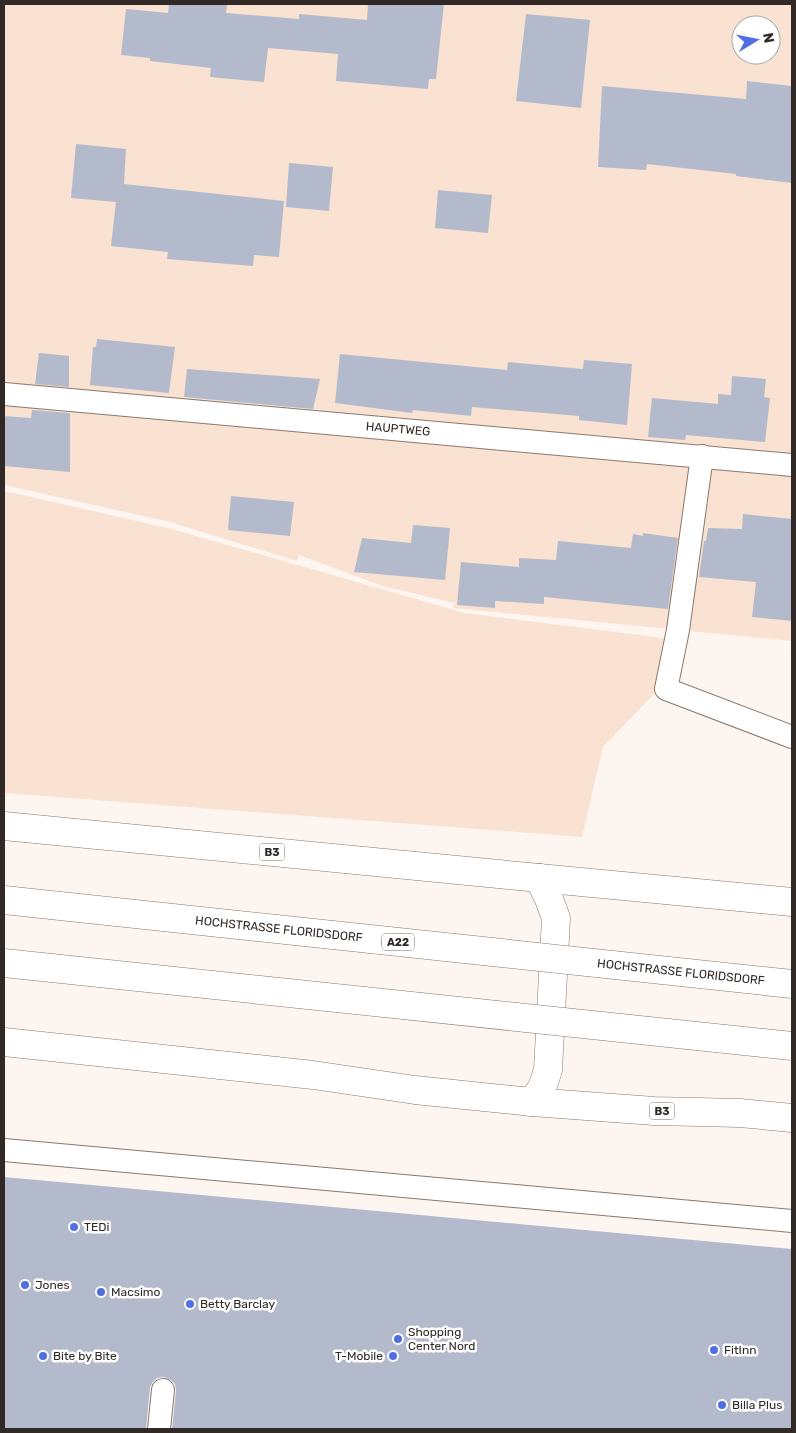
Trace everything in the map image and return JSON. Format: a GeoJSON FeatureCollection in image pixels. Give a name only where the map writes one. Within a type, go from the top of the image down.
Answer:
{"type":"FeatureCollection","features":[{"type":"Feature","properties":{"kind":"main road","name":"B3"},"geometry":{"type":"LineString","coordinates":[[4,826],[539,878]]}},
{"type":"Feature","properties":{"kind":"main road"},"geometry":{"type":"LineString","coordinates":[[539,878],[792,902]]}},
{"type":"Feature","properties":{"kind":"main road"},"geometry":{"type":"LineString","coordinates":[[532,1102],[542,1088],[548,1070],[556,918],[539,878]]}},
{"type":"Feature","properties":{"kind":"main road","name":"HOCHSTRASSE FLORIDSDORF"},"geometry":{"type":"LineString","coordinates":[[4,900],[792,984]]}},
{"type":"Feature","properties":{"kind":"main road"},"geometry":{"type":"LineString","coordinates":[[4,963],[792,1046]]}},
{"type":"Feature","properties":{"kind":"main road","name":"B3"},"geometry":{"type":"LineString","coordinates":[[4,1042],[313,1075],[415,1090],[532,1102],[654,1111],[740,1113],[792,1118]]}},
{"type":"Feature","properties":{"kind":"lane","name":"HAUPTWEG"},"geometry":{"type":"LineString","coordinates":[[4,394],[792,465]]}},
{"type":"Feature","properties":{"kind":"lane"},"geometry":{"type":"LineString","coordinates":[[702,456],[678,630],[666,689],[792,737]]}},
{"type":"Feature","properties":{"kind":"lane"},"geometry":{"type":"LineString","coordinates":[[4,1150],[792,1220]]}},
{"type":"Feature","properties":{"kind":"lane"},"geometry":{"type":"LineString","coordinates":[[159,1429],[163,1390]]}},
{"type":"Feature","properties":{"kind":"shaded area"},"geometry":{"type":"Polygon","coordinates":[[[4,4],[792,4],[792,641],[453,608],[454,603],[383,586],[299,555],[297,561],[170,522],[4,485],[4,4]]]}},
{"type":"Feature","properties":{"kind":"shaded area"},"geometry":{"type":"Polygon","coordinates":[[[4,491],[168,528],[465,613],[664,638],[656,692],[603,747],[582,837],[4,793],[4,491]]]}},
{"type":"Feature","properties":{"kind":"building"},"geometry":{"type":"Polygon","coordinates":[[[169,4],[227,5],[226,13],[299,19],[299,14],[367,20],[368,4],[444,4],[436,79],[429,79],[428,89],[336,81],[338,54],[268,48],[264,82],[210,77],[211,68],[150,61],[150,58],[121,55],[126,9],[168,13],[169,4]]]}},
{"type":"Feature","properties":{"kind":"building"},"geometry":{"type":"Polygon","coordinates":[[[526,14],[590,20],[581,108],[516,101],[526,14]]]}},
{"type":"Feature","properties":{"kind":"building"},"geometry":{"type":"Polygon","coordinates":[[[747,81],[792,86],[792,183],[736,176],[736,174],[647,164],[646,170],[598,167],[602,86],[746,99],[747,81]]]}},
{"type":"Feature","properties":{"kind":"building"},"geometry":{"type":"Polygon","coordinates":[[[76,144],[126,149],[124,184],[284,201],[279,257],[254,255],[253,266],[167,259],[168,252],[111,246],[116,202],[71,198],[76,144]]]}},
{"type":"Feature","properties":{"kind":"building"},"geometry":{"type":"Polygon","coordinates":[[[289,163],[333,167],[329,211],[286,207],[289,163]]]}},
{"type":"Feature","properties":{"kind":"building"},"geometry":{"type":"Polygon","coordinates":[[[438,190],[492,195],[488,233],[435,228],[438,190]]]}},
{"type":"Feature","properties":{"kind":"building"},"geometry":{"type":"Polygon","coordinates":[[[97,339],[175,347],[169,393],[90,385],[93,347],[96,347],[97,339]]]}},
{"type":"Feature","properties":{"kind":"building"},"geometry":{"type":"Polygon","coordinates":[[[39,353],[69,356],[69,387],[35,384],[39,353]]]}},
{"type":"Feature","properties":{"kind":"building"},"geometry":{"type":"Polygon","coordinates":[[[340,354],[507,370],[508,362],[583,369],[584,360],[632,364],[627,425],[579,420],[579,416],[472,407],[471,416],[413,410],[412,413],[335,403],[340,354]]]}},
{"type":"Feature","properties":{"kind":"building"},"geometry":{"type":"Polygon","coordinates":[[[187,369],[320,379],[313,409],[184,397],[187,369]]]}},
{"type":"Feature","properties":{"kind":"building"},"geometry":{"type":"Polygon","coordinates":[[[732,376],[766,379],[764,397],[770,398],[765,442],[686,435],[685,440],[648,437],[652,398],[718,404],[718,394],[731,395],[732,376]]]}},
{"type":"Feature","properties":{"kind":"building"},"geometry":{"type":"Polygon","coordinates":[[[32,410],[70,413],[70,472],[4,466],[4,416],[31,418],[32,410]]]}},
{"type":"Feature","properties":{"kind":"building"},"geometry":{"type":"Polygon","coordinates":[[[231,496],[294,502],[290,536],[228,530],[231,496]]]}},
{"type":"Feature","properties":{"kind":"building"},"geometry":{"type":"Polygon","coordinates":[[[743,514],[792,519],[792,621],[752,617],[756,582],[699,577],[704,541],[706,541],[708,528],[742,529],[743,514]]]}},
{"type":"Feature","properties":{"kind":"building"},"geometry":{"type":"Polygon","coordinates":[[[413,525],[450,528],[445,580],[354,572],[362,538],[411,543],[413,525]]]}},
{"type":"Feature","properties":{"kind":"building"},"geometry":{"type":"Polygon","coordinates":[[[643,533],[678,538],[668,609],[544,597],[544,604],[495,601],[495,608],[457,605],[461,562],[519,567],[519,558],[556,560],[558,541],[631,548],[633,534],[643,536],[643,533]]]}},
{"type":"Feature","properties":{"kind":"building","name":"Shopping Center Nord"},"geometry":{"type":"Polygon","coordinates":[[[4,1177],[792,1249],[792,1429],[172,1429],[175,1384],[164,1377],[157,1378],[150,1388],[146,1429],[4,1429],[4,1177]]]}},
{"type":"Feature","properties":{"kind":"place","name":"TEDi"},"geometry":{"type":"Point","coordinates":[74,1227]}},
{"type":"Feature","properties":{"kind":"place","name":"Jones"},"geometry":{"type":"Point","coordinates":[25,1285]}},
{"type":"Feature","properties":{"kind":"place","name":"Macsimo"},"geometry":{"type":"Point","coordinates":[101,1292]}},
{"type":"Feature","properties":{"kind":"place","name":"Betty Barclay"},"geometry":{"type":"Point","coordinates":[190,1304]}},
{"type":"Feature","properties":{"kind":"place","name":"Shopping Center Nord"},"geometry":{"type":"Point","coordinates":[398,1339]}},
{"type":"Feature","properties":{"kind":"place","name":"FitInn"},"geometry":{"type":"Point","coordinates":[714,1350]}},
{"type":"Feature","properties":{"kind":"place","name":"Bite by Bite"},"geometry":{"type":"Point","coordinates":[43,1356]}},
{"type":"Feature","properties":{"kind":"place","name":"T-Mobile"},"geometry":{"type":"Point","coordinates":[393,1356]}},
{"type":"Feature","properties":{"kind":"place","name":"Billa Plus"},"geometry":{"type":"Point","coordinates":[722,1405]}}]}
